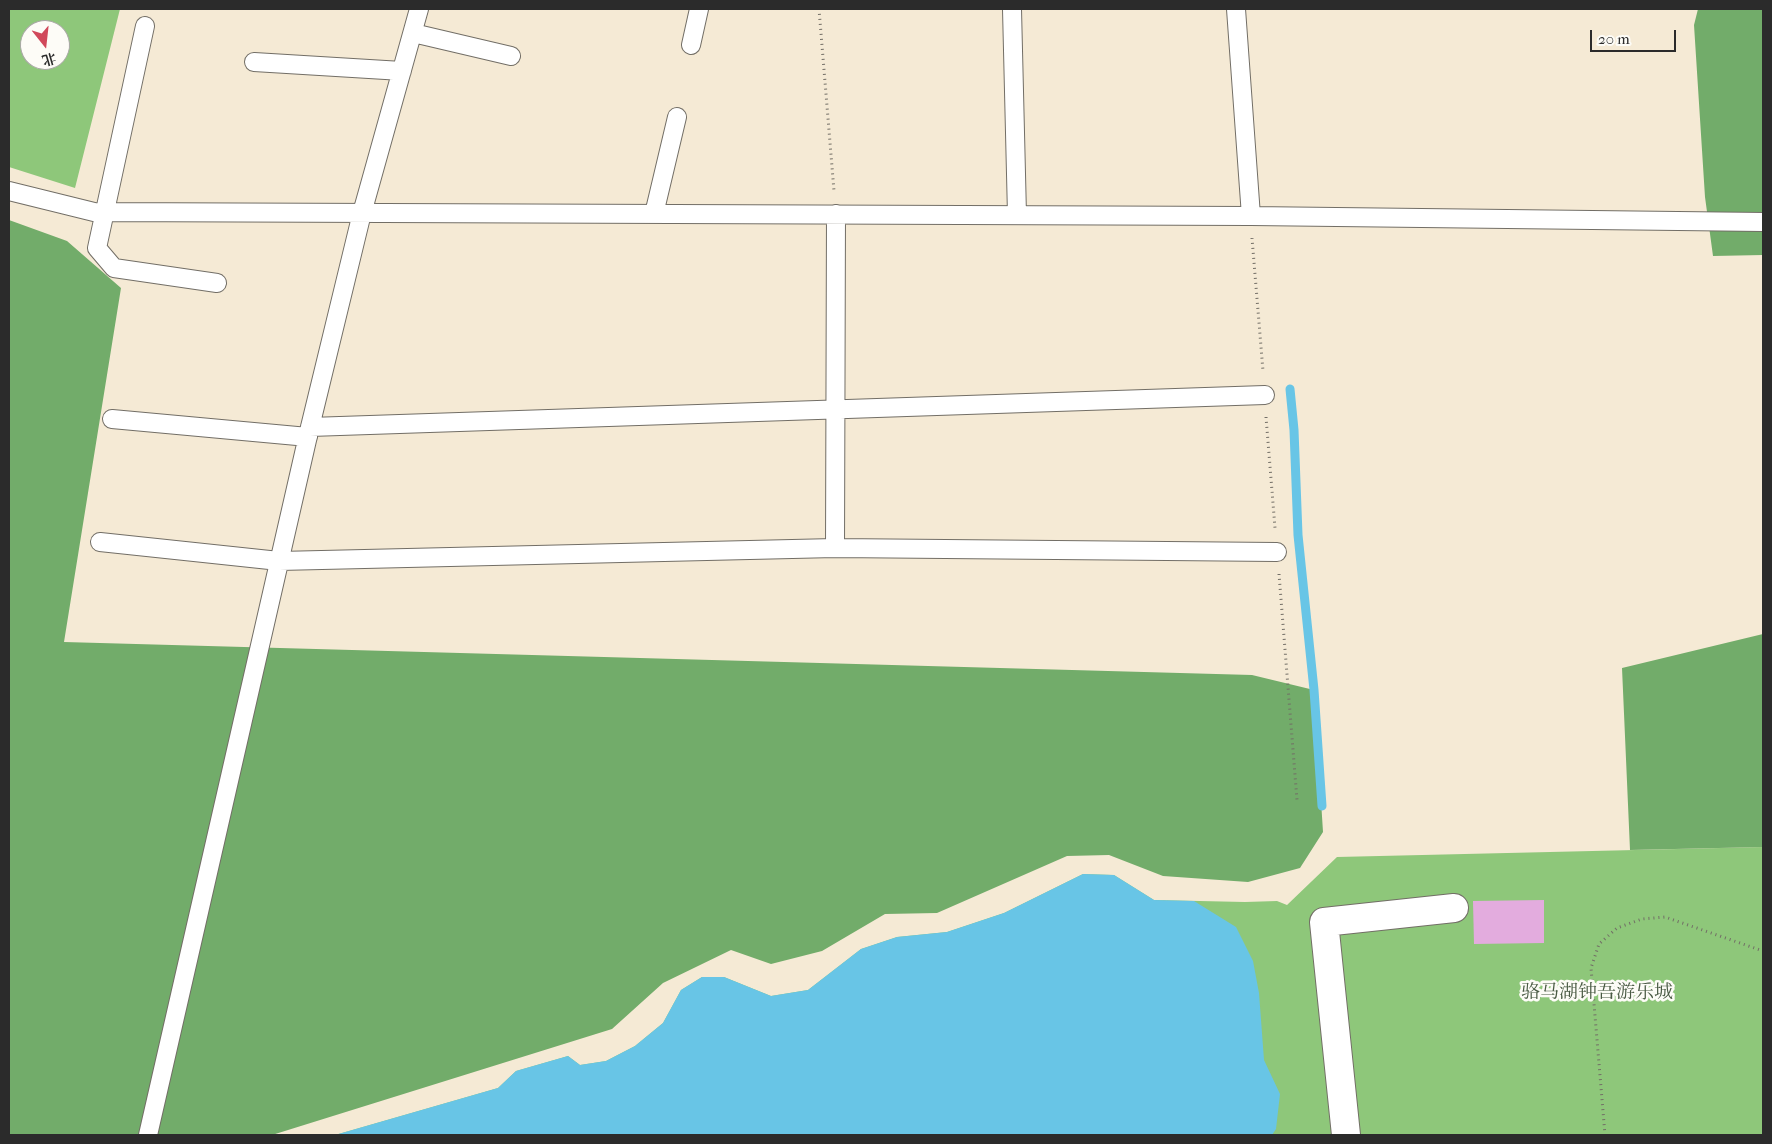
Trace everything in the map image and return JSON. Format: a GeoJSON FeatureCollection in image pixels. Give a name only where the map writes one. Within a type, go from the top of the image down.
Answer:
{"type":"FeatureCollection","features":[{"type":"Feature","properties":{"kind":"street"},"geometry":{"type":"LineString","coordinates":[[1346,1135],[1324,922],[1454,908]]}},
{"type":"Feature","properties":{"kind":"lane"},"geometry":{"type":"LineString","coordinates":[[148,1135],[309,432],[362,213],[419,9]]}},
{"type":"Feature","properties":{"kind":"lane"},"geometry":{"type":"LineString","coordinates":[[691,45],[699,9]]}},
{"type":"Feature","properties":{"kind":"lane"},"geometry":{"type":"LineString","coordinates":[[1012,9],[1017,215]]}},
{"type":"Feature","properties":{"kind":"lane"},"geometry":{"type":"LineString","coordinates":[[1236,9],[1251,216]]}},
{"type":"Feature","properties":{"kind":"lane"},"geometry":{"type":"LineString","coordinates":[[145,26],[97,248],[114,268],[218,283]]}},
{"type":"Feature","properties":{"kind":"lane"},"geometry":{"type":"LineString","coordinates":[[413,33],[511,56]]}},
{"type":"Feature","properties":{"kind":"lane"},"geometry":{"type":"LineString","coordinates":[[254,62],[402,72]]}},
{"type":"Feature","properties":{"kind":"lane"},"geometry":{"type":"LineString","coordinates":[[654,214],[677,117]]}},
{"type":"Feature","properties":{"kind":"lane"},"geometry":{"type":"LineString","coordinates":[[9,191],[94,212],[1251,216],[1763,222]]}},
{"type":"Feature","properties":{"kind":"lane"},"geometry":{"type":"LineString","coordinates":[[835,548],[837,409],[836,214]]}},
{"type":"Feature","properties":{"kind":"lane"},"geometry":{"type":"LineString","coordinates":[[112,419],[309,432],[837,409],[1265,395]]}},
{"type":"Feature","properties":{"kind":"lane"},"geometry":{"type":"LineString","coordinates":[[100,542],[279,561],[835,548],[1277,552]]}},
{"type":"Feature","properties":{"kind":"path"},"geometry":{"type":"LineString","coordinates":[[820,9],[836,214]]}},
{"type":"Feature","properties":{"kind":"path"},"geometry":{"type":"LineString","coordinates":[[1251,216],[1297,800]]}},
{"type":"Feature","properties":{"kind":"path"},"geometry":{"type":"LineString","coordinates":[[1605,1135],[1591,968],[1599,944],[1617,928],[1642,919],[1665,917],[1763,951]]}},
{"type":"Feature","properties":{"kind":"green space"},"geometry":{"type":"Polygon","coordinates":[[[9,9],[120,9],[75,188],[9,167],[9,9]]]}},
{"type":"Feature","properties":{"kind":"green space"},"geometry":{"type":"Polygon","coordinates":[[[1698,9],[1763,9],[1763,255],[1713,256],[1705,197],[1694,25],[1698,9]]]}},
{"type":"Feature","properties":{"kind":"green space"},"geometry":{"type":"Polygon","coordinates":[[[9,220],[67,241],[121,288],[64,642],[1252,675],[1314,690],[1323,832],[1300,868],[1248,882],[1163,876],[1109,855],[1067,856],[937,913],[885,914],[822,951],[771,964],[731,950],[663,983],[612,1029],[272,1135],[9,1135],[9,220]]]}},
{"type":"Feature","properties":{"kind":"green space"},"geometry":{"type":"Polygon","coordinates":[[[1763,634],[1763,847],[1630,850],[1622,668],[1763,634]]]}},
{"type":"Feature","properties":{"kind":"green space","name":"骆马湖钟吾游乐城"},"geometry":{"type":"Polygon","coordinates":[[[1763,847],[1763,1135],[335,1135],[498,1088],[516,1071],[568,1056],[580,1065],[606,1061],[635,1046],[663,1023],[681,990],[702,977],[724,977],[771,996],[808,990],[861,949],[897,937],[947,932],[1004,913],[1083,874],[1114,875],[1154,900],[1277,901],[1287,905],[1337,857],[1763,847]]]}},
{"type":"Feature","properties":{"kind":"water"},"geometry":{"type":"Polygon","coordinates":[[[1083,874],[1114,875],[1154,900],[1194,901],[1236,927],[1253,961],[1259,993],[1264,1060],[1280,1094],[1276,1129],[1272,1135],[335,1135],[498,1088],[516,1071],[568,1056],[580,1065],[606,1061],[635,1046],[663,1023],[681,990],[702,977],[724,977],[771,996],[808,990],[861,949],[897,937],[947,932],[1004,913],[1083,874]]]}},
{"type":"Feature","properties":{"kind":"building"},"geometry":{"type":"Polygon","coordinates":[[[1544,900],[1544,943],[1474,944],[1473,901],[1544,900]]]}},
{"type":"Feature","properties":{"kind":"waterway"},"geometry":{"type":"LineString","coordinates":[[1290,389],[1294,430],[1298,535],[1314,690],[1322,806]]}}]}
